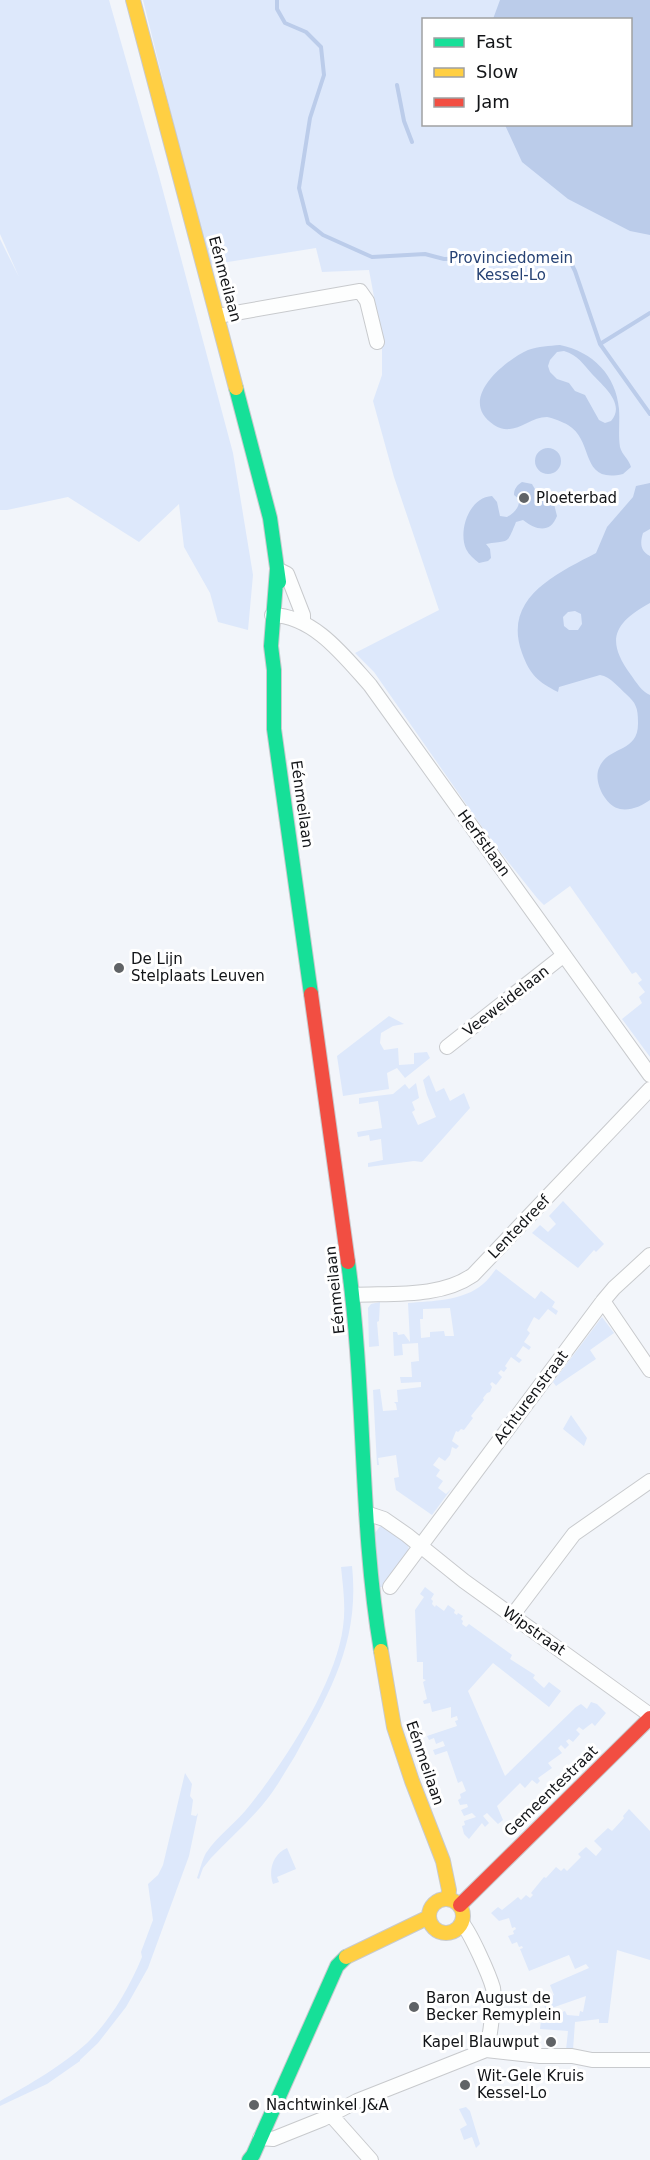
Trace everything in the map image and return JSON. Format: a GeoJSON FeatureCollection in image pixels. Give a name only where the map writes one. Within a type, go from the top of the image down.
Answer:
{"type":"FeatureCollection","features":[{"type":"Feature","properties":{"kind":"street","name":"Eénmeilaan"},"geometry":{"type":"LineString","coordinates":[[133,0],[270,518],[277,569],[277,615],[281,646],[274,670],[274,729],[353,1294],[366,1513],[375,1616],[394,1727],[447,1876],[454,1902]]}},
{"type":"Feature","properties":{"kind":"street"},"geometry":{"type":"LineString","coordinates":[[218,316],[360,291],[367,301],[377,342]]}},
{"type":"Feature","properties":{"kind":"street"},"geometry":{"type":"LineString","coordinates":[[277,569],[287,574],[290,580],[303,615],[303,623]]}},
{"type":"Feature","properties":{"kind":"street","name":"Herfstlaan"},"geometry":{"type":"LineString","coordinates":[[277,615],[303,623],[336,650],[370,685],[650,1075]]}},
{"type":"Feature","properties":{"kind":"street","name":"Veeweidelaan"},"geometry":{"type":"LineString","coordinates":[[447,1047],[564,955]]}},
{"type":"Feature","properties":{"kind":"street","name":"Lentedreef"},"geometry":{"type":"LineString","coordinates":[[353,1294],[447,1288],[467,1279],[650,1089]]}},
{"type":"Feature","properties":{"kind":"street","name":"Achturenstraat"},"geometry":{"type":"LineString","coordinates":[[420,1546],[603,1301],[650,1255]]}},
{"type":"Feature","properties":{"kind":"street"},"geometry":{"type":"LineString","coordinates":[[603,1301],[650,1370]]}},
{"type":"Feature","properties":{"kind":"street"},"geometry":{"type":"LineString","coordinates":[[512,1616],[574,1534],[650,1480]]}},
{"type":"Feature","properties":{"kind":"street","name":"Wipstraat"},"geometry":{"type":"LineString","coordinates":[[366,1513],[384,1519],[650,1717]]}},
{"type":"Feature","properties":{"kind":"street"},"geometry":{"type":"LineString","coordinates":[[390,1587],[420,1546]]}},
{"type":"Feature","properties":{"kind":"street","name":"Gemeentestraat"},"geometry":{"type":"LineString","coordinates":[[454,1902],[476,1887],[650,1717]]}},
{"type":"Feature","properties":{"kind":"street"},"geometry":{"type":"LineString","coordinates":[[447,1876],[463,1885],[476,1887]]}},
{"type":"Feature","properties":{"kind":"street"},"geometry":{"type":"LineString","coordinates":[[438,1901],[454,1902],[464,1917],[462,1923],[454,1932],[441,1933],[431,1922],[430,1911],[438,1901]]}},
{"type":"Feature","properties":{"kind":"street"},"geometry":{"type":"LineString","coordinates":[[249,2160],[337,1966],[354,1951],[431,1922]]}},
{"type":"Feature","properties":{"kind":"street"},"geometry":{"type":"LineString","coordinates":[[462,1923],[493,1990],[490,2035],[486,2050]]}},
{"type":"Feature","properties":{"kind":"street"},"geometry":{"type":"LineString","coordinates":[[260,2138],[273,2139],[331,2115],[357,2101],[486,2050],[534,2056],[572,2056],[592,2060],[650,2060]]}},
{"type":"Feature","properties":{"kind":"street"},"geometry":{"type":"LineString","coordinates":[[331,2115],[371,2160]]}},
{"type":"Feature","properties":{"kind":"green space"},"geometry":{"type":"Polygon","coordinates":[[[0,0],[109,0],[233,453],[253,575],[248,630],[218,622],[210,593],[184,547],[179,504],[139,542],[68,497],[0,510],[0,239],[19,277],[0,234],[0,0]]]}},
{"type":"Feature","properties":{"kind":"green space","name":"Provinciedomein Kessel-Lo"},"geometry":{"type":"Polygon","coordinates":[[[143,0],[650,0],[650,1057],[622,1019],[642,1003],[639,997],[645,992],[638,983],[642,980],[636,972],[632,974],[570,886],[544,905],[537,898],[494,844],[374,672],[355,653],[439,610],[394,477],[373,401],[382,375],[382,340],[369,270],[322,272],[316,248],[209,265],[143,0]]]}},
{"type":"Feature","properties":{"kind":"green space"},"geometry":{"type":"Polygon","coordinates":[[[389,1016],[404,1024],[393,1026],[381,1033],[380,1043],[384,1050],[398,1048],[399,1065],[414,1064],[414,1053],[427,1052],[430,1058],[405,1078],[397,1068],[387,1073],[389,1089],[343,1096],[337,1056],[389,1016]]]}},
{"type":"Feature","properties":{"kind":"green space"},"geometry":{"type":"Polygon","coordinates":[[[429,1075],[436,1092],[444,1088],[450,1101],[464,1093],[470,1108],[422,1162],[368,1167],[368,1163],[383,1160],[381,1139],[370,1141],[369,1135],[358,1137],[357,1132],[382,1128],[378,1101],[359,1104],[359,1098],[393,1094],[405,1084],[409,1089],[416,1083],[419,1098],[412,1102],[415,1110],[412,1112],[418,1125],[436,1117],[423,1080],[429,1075]]]}},
{"type":"Feature","properties":{"kind":"green space"},"geometry":{"type":"Polygon","coordinates":[[[563,1201],[604,1244],[596,1252],[594,1250],[578,1268],[532,1233],[540,1225],[548,1232],[556,1224],[549,1216],[563,1201]]]}},
{"type":"Feature","properties":{"kind":"green space"},"geometry":{"type":"Polygon","coordinates":[[[496,1269],[535,1299],[541,1291],[555,1302],[552,1307],[558,1311],[556,1315],[548,1309],[539,1320],[534,1317],[527,1330],[530,1333],[524,1342],[531,1347],[529,1350],[523,1346],[516,1356],[522,1360],[519,1363],[511,1357],[504,1372],[501,1370],[498,1373],[502,1377],[496,1385],[492,1382],[490,1384],[492,1387],[490,1392],[471,1416],[473,1418],[464,1430],[456,1431],[452,1441],[459,1446],[456,1449],[452,1447],[445,1461],[439,1457],[433,1465],[440,1470],[436,1476],[443,1481],[438,1488],[446,1494],[452,1488],[432,1515],[396,1490],[394,1478],[399,1477],[396,1455],[378,1458],[379,1465],[377,1465],[373,1390],[380,1389],[383,1411],[397,1410],[394,1402],[398,1402],[397,1390],[421,1387],[421,1382],[401,1383],[400,1377],[412,1377],[411,1362],[419,1361],[418,1343],[402,1344],[403,1355],[394,1356],[393,1332],[397,1332],[398,1335],[404,1334],[410,1342],[408,1303],[437,1301],[466,1294],[483,1284],[496,1269]],[[450,1308],[423,1309],[423,1319],[420,1319],[421,1338],[430,1337],[430,1332],[444,1331],[445,1336],[454,1336],[450,1308]]]}},
{"type":"Feature","properties":{"kind":"green space"},"geometry":{"type":"Polygon","coordinates":[[[380,1302],[379,1321],[377,1322],[379,1346],[369,1347],[368,1308],[371,1304],[380,1302]]]}},
{"type":"Feature","properties":{"kind":"green space"},"geometry":{"type":"Polygon","coordinates":[[[602,1317],[614,1333],[590,1350],[596,1359],[556,1386],[553,1382],[602,1317]]]}},
{"type":"Feature","properties":{"kind":"green space"},"geometry":{"type":"Polygon","coordinates":[[[571,1415],[587,1438],[584,1446],[563,1429],[571,1415]]]}},
{"type":"Feature","properties":{"kind":"green space"},"geometry":{"type":"Polygon","coordinates":[[[381,1525],[408,1544],[409,1552],[384,1587],[380,1587],[375,1533],[381,1525]]]}},
{"type":"Feature","properties":{"kind":"green space"},"geometry":{"type":"Polygon","coordinates":[[[352,1566],[353,1593],[347,1643],[331,1688],[295,1756],[272,1793],[255,1814],[211,1858],[203,1868],[199,1879],[197,1878],[206,1853],[264,1787],[293,1744],[320,1696],[338,1649],[343,1627],[341,1567],[352,1566]]]}},
{"type":"Feature","properties":{"kind":"green space"},"geometry":{"type":"Polygon","coordinates":[[[425,1587],[434,1594],[431,1599],[435,1607],[436,1605],[444,1611],[448,1605],[455,1610],[454,1613],[463,1616],[462,1624],[466,1627],[469,1624],[512,1655],[510,1659],[535,1675],[533,1678],[544,1688],[549,1682],[561,1691],[549,1707],[493,1663],[468,1691],[505,1776],[576,1707],[581,1704],[587,1709],[591,1702],[597,1704],[606,1713],[595,1726],[592,1723],[583,1730],[579,1727],[576,1730],[580,1734],[573,1742],[569,1739],[566,1741],[569,1745],[565,1749],[561,1745],[558,1748],[562,1753],[548,1763],[552,1768],[538,1778],[540,1781],[537,1784],[532,1780],[525,1788],[520,1783],[497,1806],[503,1820],[498,1824],[487,1813],[483,1816],[489,1823],[485,1827],[482,1823],[469,1839],[464,1834],[462,1826],[465,1825],[464,1821],[476,1817],[472,1813],[464,1816],[461,1810],[468,1807],[467,1804],[460,1805],[458,1800],[461,1798],[460,1794],[466,1791],[462,1781],[458,1783],[447,1751],[435,1755],[433,1750],[445,1746],[443,1741],[436,1744],[434,1738],[429,1740],[427,1736],[457,1726],[455,1721],[458,1720],[457,1716],[451,1718],[451,1707],[432,1712],[430,1703],[424,1704],[423,1701],[427,1699],[423,1682],[426,1680],[423,1679],[423,1662],[417,1662],[415,1610],[424,1597],[420,1594],[425,1587]]]}},
{"type":"Feature","properties":{"kind":"green space"},"geometry":{"type":"Polygon","coordinates":[[[185,1773],[192,1784],[191,1815],[196,1816],[198,1813],[189,1856],[148,1968],[126,2007],[98,2043],[80,2061],[47,2084],[0,2106],[0,2101],[48,2073],[91,2039],[107,2021],[126,1990],[142,1957],[141,1952],[153,1920],[148,1884],[158,1875],[163,1865],[185,1773]]]}},
{"type":"Feature","properties":{"kind":"green space"},"geometry":{"type":"Polygon","coordinates":[[[629,1809],[650,1831],[650,1960],[617,1950],[608,2023],[599,2023],[599,2019],[575,2022],[573,2050],[566,2050],[568,2031],[540,2029],[541,2020],[565,2011],[567,2015],[579,2016],[580,2011],[583,2012],[586,1996],[546,2010],[542,2000],[554,1995],[550,1985],[589,1968],[586,1964],[575,1969],[569,1955],[529,1971],[520,1949],[523,1948],[522,1946],[519,1947],[517,1942],[512,1944],[508,1936],[514,1934],[515,1927],[512,1928],[509,1918],[499,1921],[491,1913],[498,1907],[502,1910],[518,1897],[521,1900],[526,1895],[530,1898],[533,1895],[531,1893],[544,1877],[546,1878],[556,1867],[561,1871],[564,1868],[567,1871],[581,1857],[578,1854],[586,1847],[596,1856],[602,1849],[594,1841],[608,1828],[612,1831],[629,1809]]]}},
{"type":"Feature","properties":{"kind":"green space"},"geometry":{"type":"Polygon","coordinates":[[[287,1848],[296,1869],[277,1877],[279,1882],[273,1884],[271,1873],[273,1863],[278,1854],[287,1848]]]}},
{"type":"Feature","properties":{"kind":"green space"},"geometry":{"type":"Polygon","coordinates":[[[466,2107],[470,2111],[480,2144],[476,2148],[472,2137],[464,2140],[460,2129],[467,2125],[459,2109],[466,2107]]]}},
{"type":"Feature","properties":{"kind":"shaded area"},"geometry":{"type":"Polygon","coordinates":[[[500,0],[650,0],[650,235],[630,231],[568,199],[522,162],[505,126],[632,126],[632,18],[493,18],[500,0]]]}},
{"type":"Feature","properties":{"kind":"shaded area"},"geometry":{"type":"Polygon","coordinates":[[[560,345],[572,348],[592,359],[608,376],[613,386],[619,409],[620,447],[631,467],[623,474],[600,473],[593,467],[576,432],[561,421],[547,417],[540,418],[508,429],[494,425],[484,415],[480,404],[482,393],[497,372],[528,350],[560,345]],[[564,351],[557,352],[550,360],[548,366],[550,372],[557,379],[569,383],[575,391],[585,395],[599,420],[605,423],[611,421],[616,408],[607,390],[580,360],[564,351]]]}},
{"type":"Feature","properties":{"kind":"shaded area"},"geometry":{"type":"Polygon","coordinates":[[[548,448],[557,452],[561,461],[557,470],[548,474],[539,470],[535,461],[539,452],[548,448]]]}},
{"type":"Feature","properties":{"kind":"shaded area"},"geometry":{"type":"Polygon","coordinates":[[[522,482],[532,484],[540,498],[554,504],[557,516],[554,522],[547,528],[538,528],[523,520],[516,522],[508,539],[486,544],[490,549],[491,558],[479,563],[466,549],[464,542],[463,533],[467,516],[477,502],[492,496],[497,502],[500,516],[507,517],[519,505],[519,499],[514,493],[516,487],[522,482]]]}},
{"type":"Feature","properties":{"kind":"shaded area"},"geometry":{"type":"Polygon","coordinates":[[[650,483],[650,529],[643,533],[641,543],[644,552],[650,556],[650,603],[621,625],[616,642],[623,663],[644,692],[650,695],[650,800],[636,808],[620,809],[605,798],[599,786],[598,773],[603,761],[634,739],[638,722],[634,703],[608,678],[600,675],[559,687],[558,692],[551,688],[540,681],[528,667],[518,634],[520,617],[526,603],[536,590],[550,579],[596,553],[607,527],[633,497],[636,486],[650,483]],[[575,611],[568,612],[563,617],[564,626],[569,630],[578,630],[582,624],[581,614],[575,611]]]}},
{"type":"Feature","properties":{"kind":"waterway"},"geometry":{"type":"LineString","coordinates":[[277,0],[277,9],[285,23],[306,32],[321,47],[324,75],[310,118],[299,188],[308,223],[323,235],[372,257],[425,254],[444,259],[561,256],[570,261],[600,344],[650,414]]}},
{"type":"Feature","properties":{"kind":"waterway"},"geometry":{"type":"LineString","coordinates":[[397,85],[404,121],[412,142]]}},
{"type":"Feature","properties":{"kind":"waterway"},"geometry":{"type":"LineString","coordinates":[[600,344],[650,313]]}},
{"type":"Feature","properties":{"kind":"traffic: fast"},"geometry":{"type":"LineString","coordinates":[[236,388],[270,518],[279,582]]}},
{"type":"Feature","properties":{"kind":"traffic: fast"},"geometry":{"type":"LineString","coordinates":[[277,569],[271,646],[274,670],[274,729],[311,994]]}},
{"type":"Feature","properties":{"kind":"traffic: fast"},"geometry":{"type":"LineString","coordinates":[[348,1262],[358,1359],[369,1554],[381,1651]]}},
{"type":"Feature","properties":{"kind":"traffic: fast"},"geometry":{"type":"LineString","coordinates":[[249,2160],[337,1966],[346,1957]]}},
{"type":"Feature","properties":{"kind":"traffic: slow"},"geometry":{"type":"LineString","coordinates":[[133,0],[236,388]]}},
{"type":"Feature","properties":{"kind":"traffic: slow"},"geometry":{"type":"LineString","coordinates":[[381,1651],[394,1727],[443,1861],[449,1890],[448,1899]]}},
{"type":"Feature","properties":{"kind":"traffic: slow"},"geometry":{"type":"LineString","coordinates":[[446,1899],[458,1904],[463,1916],[458,1928],[446,1933],[434,1928],[429,1916],[434,1904],[446,1899]]}},
{"type":"Feature","properties":{"kind":"traffic: slow"},"geometry":{"type":"LineString","coordinates":[[346,1957],[429,1917]]}},
{"type":"Feature","properties":{"kind":"traffic: jam"},"geometry":{"type":"LineString","coordinates":[[311,994],[348,1262]]}},
{"type":"Feature","properties":{"kind":"traffic: jam"},"geometry":{"type":"LineString","coordinates":[[460,1905],[650,1718]]}},
{"type":"Feature","properties":{"kind":"place","name":"Ploeterbad"},"geometry":{"type":"Point","coordinates":[524,498]}},
{"type":"Feature","properties":{"kind":"place","name":"De Lijn Stelplaats Leuven"},"geometry":{"type":"Point","coordinates":[119,968]}},
{"type":"Feature","properties":{"kind":"place","name":"Baron August de Becker Remyplein"},"geometry":{"type":"Point","coordinates":[414,2007]}},
{"type":"Feature","properties":{"kind":"place","name":"Kapel Blauwput"},"geometry":{"type":"Point","coordinates":[551,2042]}},
{"type":"Feature","properties":{"kind":"place","name":"Wit-Gele Kruis Kessel-Lo"},"geometry":{"type":"Point","coordinates":[465,2085]}},
{"type":"Feature","properties":{"kind":"place","name":"Nachtwinkel J&A"},"geometry":{"type":"Point","coordinates":[254,2105]}}]}
